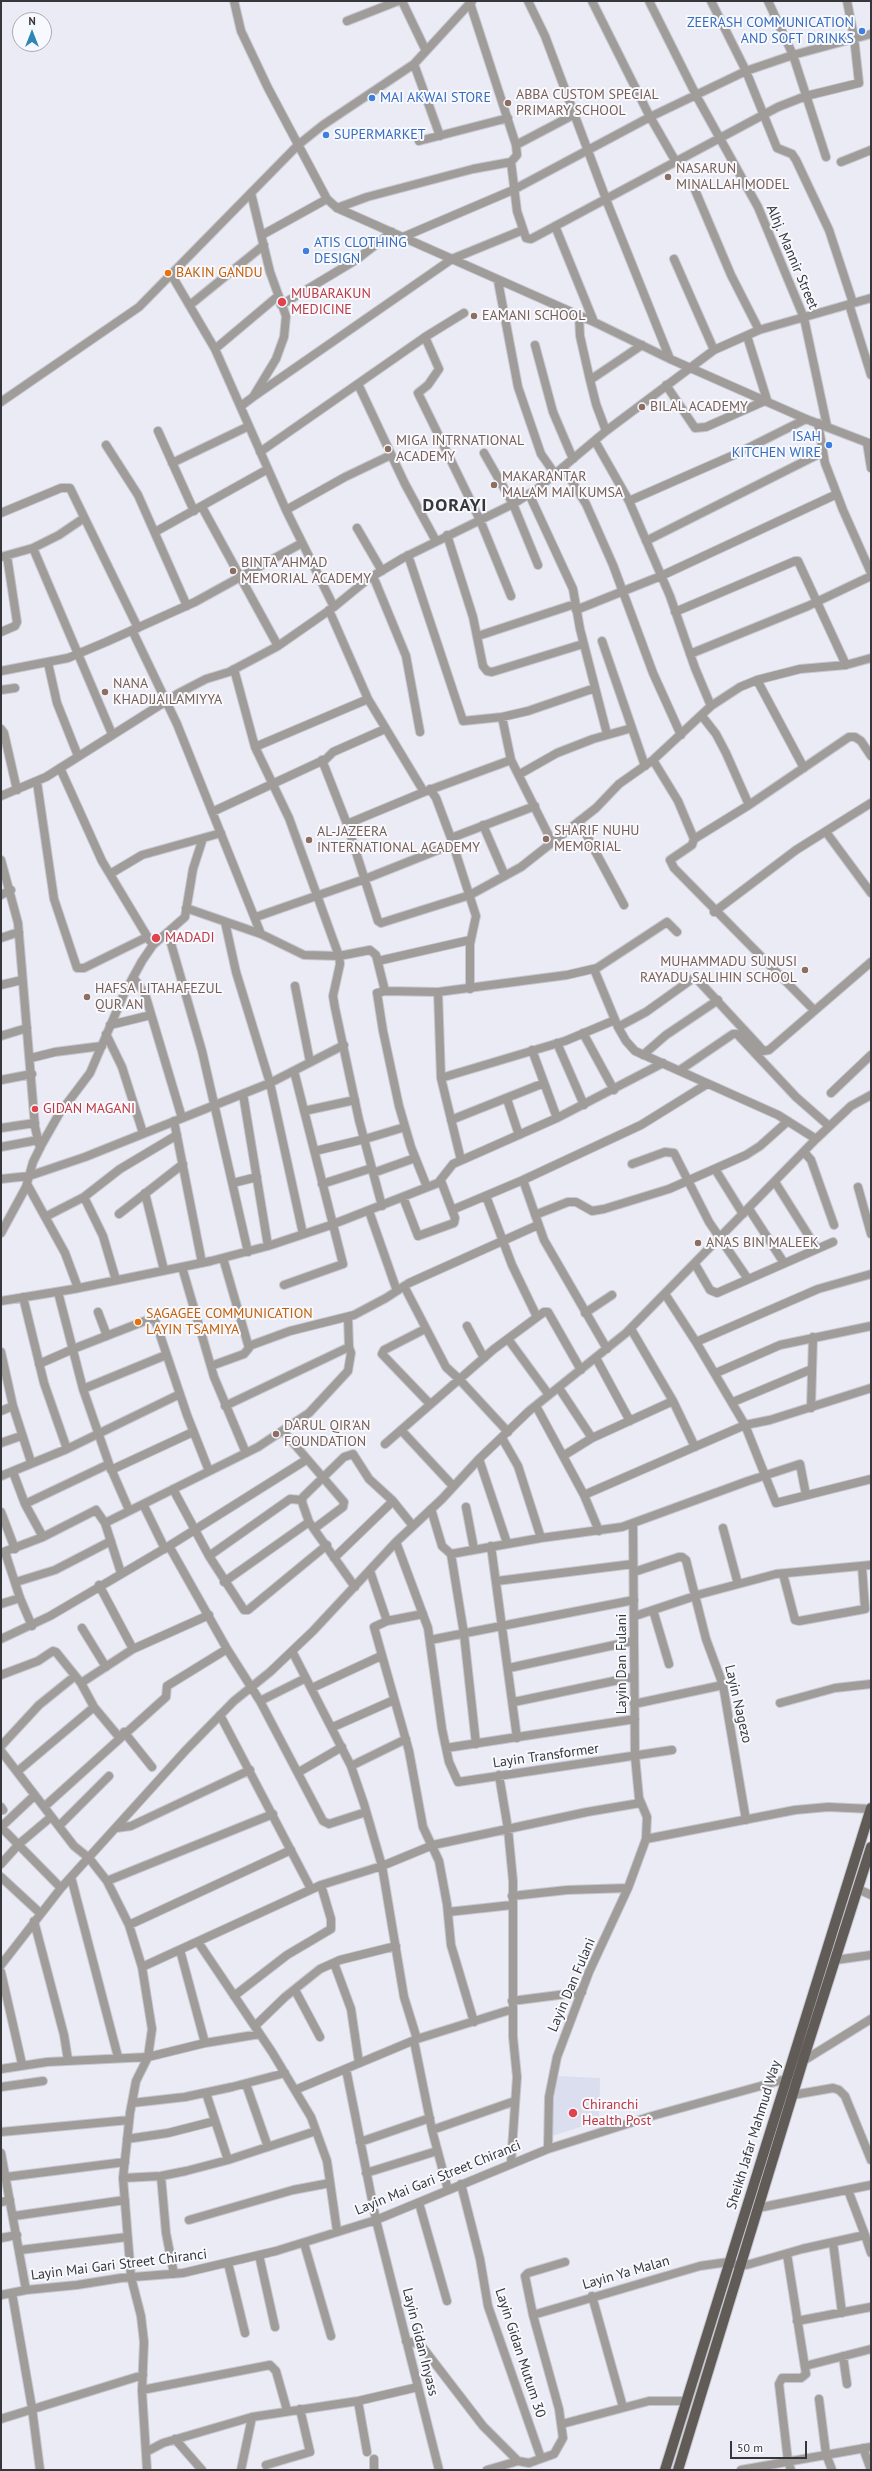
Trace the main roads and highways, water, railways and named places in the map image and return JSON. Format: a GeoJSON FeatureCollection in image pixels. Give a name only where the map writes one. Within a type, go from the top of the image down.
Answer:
{"type":"FeatureCollection","features":[{"type":"Feature","properties":{"kind":"main road","name":"Sheikh Jafar Mahmud Way"},"geometry":{"type":"LineString","coordinates":[[665,2470],[728,2262],[871,1809]]}},
{"type":"Feature","properties":{"kind":"main road","name":"Sheikh Jafar Mahmud Way"},"geometry":{"type":"LineString","coordinates":[[678,2470],[803,2061],[871,1847]]}},
{"type":"Feature","properties":{"kind":"place","name":"ZEERASH COMMUNICATION AND SOFT DRINKS"},"geometry":{"type":"Point","coordinates":[862,31]}},
{"type":"Feature","properties":{"kind":"place","name":"MAI AKWAI STORE"},"geometry":{"type":"Point","coordinates":[372,98]}},
{"type":"Feature","properties":{"kind":"place","name":"ABBA CUSTOM SPECIAL PRIMARY SCHOOL"},"geometry":{"type":"Point","coordinates":[508,103]}},
{"type":"Feature","properties":{"kind":"place","name":"SUPERMARKET"},"geometry":{"type":"Point","coordinates":[326,135]}},
{"type":"Feature","properties":{"kind":"place","name":"NASARUN MINALLAH MODEL"},"geometry":{"type":"Point","coordinates":[668,177]}},
{"type":"Feature","properties":{"kind":"place","name":"ATIS CLOTHING DESIGN"},"geometry":{"type":"Point","coordinates":[306,251]}},
{"type":"Feature","properties":{"kind":"place","name":"BAKIN GANDU"},"geometry":{"type":"Point","coordinates":[168,273]}},
{"type":"Feature","properties":{"kind":"place","name":"MUBARAKUN MEDICINE"},"geometry":{"type":"Point","coordinates":[282,302]}},
{"type":"Feature","properties":{"kind":"place","name":"EAMANI SCHOOL"},"geometry":{"type":"Point","coordinates":[474,316]}},
{"type":"Feature","properties":{"kind":"place","name":"BILAL ACADEMY"},"geometry":{"type":"Point","coordinates":[642,407]}},
{"type":"Feature","properties":{"kind":"place","name":"ISAH KITCHEN WIRE"},"geometry":{"type":"Point","coordinates":[829,445]}},
{"type":"Feature","properties":{"kind":"place","name":"MIGA INTRNATIONAL ACADEMY"},"geometry":{"type":"Point","coordinates":[388,449]}},
{"type":"Feature","properties":{"kind":"place","name":"MAKARANTAR MALAM MAI KUMSA"},"geometry":{"type":"Point","coordinates":[494,485]}},
{"type":"Feature","properties":{"kind":"place","name":"BINTA AHMAD MEMORIAL ACADEMY"},"geometry":{"type":"Point","coordinates":[233,571]}},
{"type":"Feature","properties":{"kind":"place","name":"NANA KHADIJAILAMIYYA"},"geometry":{"type":"Point","coordinates":[105,692]}},
{"type":"Feature","properties":{"kind":"place","name":"SHARIF NUHU MEMORIAL"},"geometry":{"type":"Point","coordinates":[546,839]}},
{"type":"Feature","properties":{"kind":"place","name":"AL-JAZEERA INTERNATIONAL ACADEMY"},"geometry":{"type":"Point","coordinates":[309,840]}},
{"type":"Feature","properties":{"kind":"place","name":"MADADI"},"geometry":{"type":"Point","coordinates":[156,938]}},
{"type":"Feature","properties":{"kind":"place","name":"MUHAMMADU SUNUSI RAYADU SALIHIN SCHOOL"},"geometry":{"type":"Point","coordinates":[805,970]}},
{"type":"Feature","properties":{"kind":"place","name":"HAFSA LITAHAFEZUL QUR AN"},"geometry":{"type":"Point","coordinates":[87,997]}},
{"type":"Feature","properties":{"kind":"place","name":"GIDAN MAGANI"},"geometry":{"type":"Point","coordinates":[35,1109]}},
{"type":"Feature","properties":{"kind":"place","name":"ANAS BIN MALEEK"},"geometry":{"type":"Point","coordinates":[698,1243]}},
{"type":"Feature","properties":{"kind":"place","name":"SAGAGEE COMMUNICATION LAYIN TSAMIYA"},"geometry":{"type":"Point","coordinates":[138,1322]}},
{"type":"Feature","properties":{"kind":"place","name":"DARUL QIR'AN FOUNDATION"},"geometry":{"type":"Point","coordinates":[276,1434]}},
{"type":"Feature","properties":{"kind":"place","name":"Chiranchi Health Post"},"geometry":{"type":"Point","coordinates":[573,2113]}},
{"type":"Feature","properties":{"kind":"district","name":"DORAYI"},"geometry":{"type":"Point","coordinates":[455,506]}}]}
